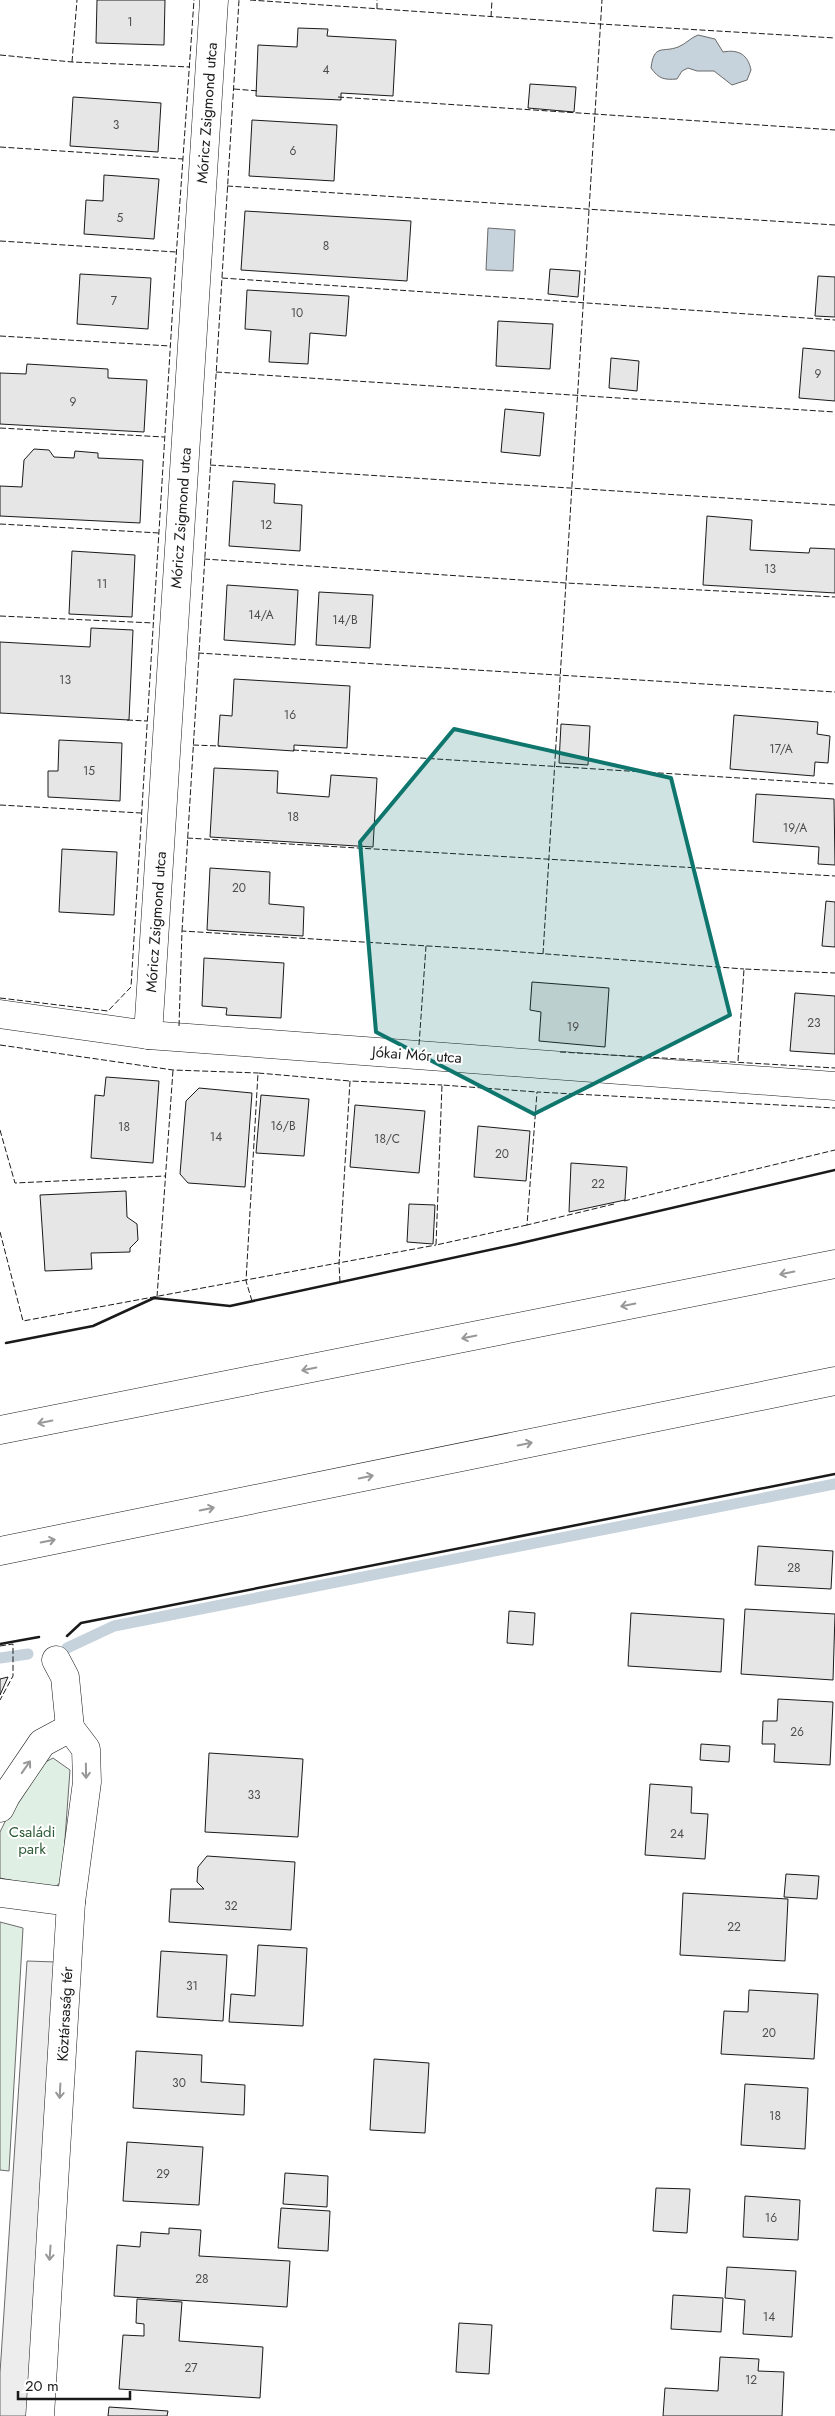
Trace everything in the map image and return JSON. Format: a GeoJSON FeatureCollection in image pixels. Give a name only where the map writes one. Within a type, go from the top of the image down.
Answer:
{"type":"FeatureCollection","features":[{"type":"Feature","properties":{"kind":"main road","name":"Móricz Zsigmond utca"},"geometry":{"type":"LineString","coordinates":[[148,1035],[214,0]]}},
{"type":"Feature","properties":{"kind":"main road","name":"Jókai Mór utca"},"geometry":{"type":"LineString","coordinates":[[0,1014],[148,1035],[835,1086]]}},
{"type":"Feature","properties":{"kind":"main road"},"geometry":{"type":"LineString","coordinates":[[0,1430],[835,1264]]}},
{"type":"Feature","properties":{"kind":"main road"},"geometry":{"type":"LineString","coordinates":[[0,1551],[835,1381]]}},
{"type":"Feature","properties":{"kind":"main road"},"geometry":{"type":"LineString","coordinates":[[0,1808],[42,1742],[70,1728],[65,1677],[56,1660]]}},
{"type":"Feature","properties":{"kind":"main road","name":"Köztársaság tér"},"geometry":{"type":"LineString","coordinates":[[40,2416],[71,1902],[86,1774],[86,1749],[70,1728]]}},
{"type":"Feature","properties":{"kind":"main road"},"geometry":{"type":"LineString","coordinates":[[0,1893],[71,1902]]}},
{"type":"Feature","properties":{"kind":"highlighted area"},"geometry":{"type":"Polygon","coordinates":[[[454,729],[671,778],[730,1015],[534,1114],[376,1032],[360,842],[454,729]]]}},
{"type":"Feature","properties":{"kind":"green space","name":"Családi park"},"geometry":{"type":"Polygon","coordinates":[[[53,1758],[70,1770],[62,1880],[54,1889],[0,1878],[0,1832],[20,1791],[36,1767],[53,1758]]]}},
{"type":"Feature","properties":{"kind":"green space"},"geometry":{"type":"Polygon","coordinates":[[[0,1922],[23,1928],[9,2171],[0,2170],[0,1922]]]}},
{"type":"Feature","properties":{"kind":"shaded area"},"geometry":{"type":"Polygon","coordinates":[[[698,35],[715,39],[723,52],[734,51],[742,54],[748,60],[751,70],[747,80],[732,85],[714,71],[697,71],[688,68],[682,71],[677,79],[665,79],[659,77],[651,68],[652,60],[657,52],[678,47],[698,35]]]}},
{"type":"Feature","properties":{"kind":"shaded area"},"geometry":{"type":"Polygon","coordinates":[[[488,228],[515,230],[513,271],[486,270],[488,228]]]}},
{"type":"Feature","properties":{"kind":"shaded area"},"geometry":{"type":"Polygon","coordinates":[[[27,1961],[56,1962],[28,2416],[0,2416],[0,2373],[27,1961]]]}},
{"type":"Feature","properties":{"kind":"building"},"geometry":{"type":"Polygon","coordinates":[[[97,0],[165,0],[164,45],[96,43],[97,0]]]}},
{"type":"Feature","properties":{"kind":"building"},"geometry":{"type":"Polygon","coordinates":[[[298,28],[328,29],[327,36],[396,40],[393,96],[341,93],[341,100],[256,96],[258,45],[297,47],[298,28]]]}},
{"type":"Feature","properties":{"kind":"building"},"geometry":{"type":"Polygon","coordinates":[[[530,84],[576,87],[574,112],[528,108],[530,84]]]}},
{"type":"Feature","properties":{"kind":"building"},"geometry":{"type":"Polygon","coordinates":[[[73,97],[161,103],[158,152],[70,146],[73,97]]]}},
{"type":"Feature","properties":{"kind":"building"},"geometry":{"type":"Polygon","coordinates":[[[252,120],[337,125],[334,181],[249,176],[252,120]]]}},
{"type":"Feature","properties":{"kind":"building"},"geometry":{"type":"Polygon","coordinates":[[[104,175],[159,179],[154,239],[84,234],[86,200],[103,201],[104,175]]]}},
{"type":"Feature","properties":{"kind":"building"},"geometry":{"type":"Polygon","coordinates":[[[245,211],[411,221],[407,281],[241,270],[245,211]]]}},
{"type":"Feature","properties":{"kind":"building"},"geometry":{"type":"Polygon","coordinates":[[[550,269],[580,271],[578,297],[548,294],[550,269]]]}},
{"type":"Feature","properties":{"kind":"building"},"geometry":{"type":"Polygon","coordinates":[[[80,274],[151,278],[148,329],[77,324],[80,274]]]}},
{"type":"Feature","properties":{"kind":"building"},"geometry":{"type":"Polygon","coordinates":[[[818,276],[835,277],[835,317],[815,316],[818,276]]]}},
{"type":"Feature","properties":{"kind":"building"},"geometry":{"type":"Polygon","coordinates":[[[247,290],[349,296],[346,336],[310,333],[308,364],[269,362],[271,331],[245,329],[247,290]]]}},
{"type":"Feature","properties":{"kind":"building"},"geometry":{"type":"Polygon","coordinates":[[[498,321],[553,324],[550,369],[496,366],[498,321]]]}},
{"type":"Feature","properties":{"kind":"building"},"geometry":{"type":"Polygon","coordinates":[[[803,348],[835,351],[835,401],[799,398],[803,348]]]}},
{"type":"Feature","properties":{"kind":"building"},"geometry":{"type":"Polygon","coordinates":[[[611,358],[639,361],[637,391],[609,388],[611,358]]]}},
{"type":"Feature","properties":{"kind":"building"},"geometry":{"type":"Polygon","coordinates":[[[27,364],[108,369],[108,378],[147,380],[144,432],[0,424],[0,373],[26,374],[27,364]]]}},
{"type":"Feature","properties":{"kind":"building"},"geometry":{"type":"Polygon","coordinates":[[[505,409],[544,413],[540,456],[501,452],[505,409]]]}},
{"type":"Feature","properties":{"kind":"building"},"geometry":{"type":"Polygon","coordinates":[[[34,449],[49,450],[54,457],[74,458],[75,451],[98,453],[98,458],[143,460],[140,523],[0,516],[0,486],[22,487],[24,460],[34,449]]]}},
{"type":"Feature","properties":{"kind":"building"},"geometry":{"type":"Polygon","coordinates":[[[233,481],[275,484],[274,503],[302,505],[300,551],[229,546],[233,481]]]}},
{"type":"Feature","properties":{"kind":"building"},"geometry":{"type":"Polygon","coordinates":[[[707,516],[752,520],[750,550],[809,553],[810,548],[835,549],[835,593],[703,585],[707,516]]]}},
{"type":"Feature","properties":{"kind":"building"},"geometry":{"type":"Polygon","coordinates":[[[72,551],[135,555],[132,617],[69,614],[72,551]]]}},
{"type":"Feature","properties":{"kind":"building"},"geometry":{"type":"Polygon","coordinates":[[[227,585],[298,590],[295,645],[224,640],[227,585]]]}},
{"type":"Feature","properties":{"kind":"building"},"geometry":{"type":"Polygon","coordinates":[[[319,592],[373,595],[370,648],[316,645],[319,592]]]}},
{"type":"Feature","properties":{"kind":"building"},"geometry":{"type":"Polygon","coordinates":[[[91,628],[133,630],[129,720],[0,713],[0,642],[90,647],[91,628]]]}},
{"type":"Feature","properties":{"kind":"building"},"geometry":{"type":"Polygon","coordinates":[[[234,679],[350,686],[347,748],[294,745],[294,751],[218,746],[220,715],[232,716],[234,679]]]}},
{"type":"Feature","properties":{"kind":"building"},"geometry":{"type":"Polygon","coordinates":[[[734,715],[818,722],[817,734],[830,736],[828,763],[815,762],[814,776],[730,769],[734,715]]]}},
{"type":"Feature","properties":{"kind":"building"},"geometry":{"type":"Polygon","coordinates":[[[561,724],[590,726],[588,765],[559,763],[561,724]]]}},
{"type":"Feature","properties":{"kind":"building"},"geometry":{"type":"Polygon","coordinates":[[[59,740],[122,743],[120,801],[48,797],[48,771],[58,771],[59,740]]]}},
{"type":"Feature","properties":{"kind":"building"},"geometry":{"type":"Polygon","coordinates":[[[214,768],[278,771],[277,793],[329,797],[331,775],[377,778],[373,847],[210,837],[214,768]]]}},
{"type":"Feature","properties":{"kind":"building"},"geometry":{"type":"Polygon","coordinates":[[[756,794],[834,799],[835,865],[818,864],[819,847],[753,842],[756,794]]]}},
{"type":"Feature","properties":{"kind":"building"},"geometry":{"type":"Polygon","coordinates":[[[62,849],[117,852],[114,915],[59,912],[62,849]]]}},
{"type":"Feature","properties":{"kind":"building"},"geometry":{"type":"Polygon","coordinates":[[[210,868],[270,872],[269,904],[304,907],[303,936],[207,930],[210,868]]]}},
{"type":"Feature","properties":{"kind":"building"},"geometry":{"type":"Polygon","coordinates":[[[826,901],[835,902],[835,947],[822,946],[826,901]]]}},
{"type":"Feature","properties":{"kind":"building"},"geometry":{"type":"Polygon","coordinates":[[[204,958],[284,963],[281,1018],[226,1015],[227,1008],[202,1006],[204,958]]]}},
{"type":"Feature","properties":{"kind":"building"},"geometry":{"type":"Polygon","coordinates":[[[532,982],[609,988],[605,1047],[539,1041],[541,1012],[530,1010],[532,982]]]}},
{"type":"Feature","properties":{"kind":"building"},"geometry":{"type":"Polygon","coordinates":[[[795,993],[835,996],[835,1054],[790,1051],[795,993]]]}},
{"type":"Feature","properties":{"kind":"building"},"geometry":{"type":"Polygon","coordinates":[[[106,1077],[159,1081],[153,1163],[91,1158],[95,1095],[104,1096],[106,1077]]]}},
{"type":"Feature","properties":{"kind":"building"},"geometry":{"type":"Polygon","coordinates":[[[199,1088],[252,1093],[245,1187],[188,1183],[180,1174],[186,1101],[199,1088]]]}},
{"type":"Feature","properties":{"kind":"building"},"geometry":{"type":"Polygon","coordinates":[[[261,1095],[309,1099],[304,1156],[256,1153],[261,1095]]]}},
{"type":"Feature","properties":{"kind":"building"},"geometry":{"type":"Polygon","coordinates":[[[355,1105],[425,1111],[419,1173],[350,1167],[355,1105]]]}},
{"type":"Feature","properties":{"kind":"building"},"geometry":{"type":"Polygon","coordinates":[[[478,1126],[530,1131],[526,1181],[474,1177],[478,1126]]]}},
{"type":"Feature","properties":{"kind":"building"},"geometry":{"type":"Polygon","coordinates":[[[571,1163],[627,1167],[625,1200],[569,1212],[571,1163]]]}},
{"type":"Feature","properties":{"kind":"building"},"geometry":{"type":"Polygon","coordinates":[[[126,1191],[127,1217],[137,1224],[138,1240],[130,1248],[130,1252],[91,1253],[92,1269],[45,1271],[40,1195],[126,1191]]]}},
{"type":"Feature","properties":{"kind":"building"},"geometry":{"type":"Polygon","coordinates":[[[409,1204],[435,1205],[433,1244],[407,1242],[409,1204]]]}},
{"type":"Feature","properties":{"kind":"building"},"geometry":{"type":"Polygon","coordinates":[[[758,1546],[833,1551],[831,1589],[755,1585],[758,1546]]]}},
{"type":"Feature","properties":{"kind":"building"},"geometry":{"type":"Polygon","coordinates":[[[745,1609],[835,1614],[833,1680],[741,1674],[745,1609]]]}},
{"type":"Feature","properties":{"kind":"building"},"geometry":{"type":"Polygon","coordinates":[[[509,1611],[535,1613],[533,1645],[507,1643],[509,1611]]]}},
{"type":"Feature","properties":{"kind":"building"},"geometry":{"type":"Polygon","coordinates":[[[631,1613],[724,1619],[721,1672],[628,1666],[631,1613]]]}},
{"type":"Feature","properties":{"kind":"building"},"geometry":{"type":"Polygon","coordinates":[[[8,1677],[0,1695],[0,1679],[8,1677]]]}},
{"type":"Feature","properties":{"kind":"building"},"geometry":{"type":"Polygon","coordinates":[[[778,1699],[833,1702],[830,1765],[774,1762],[775,1744],[762,1744],[763,1721],[777,1721],[778,1699]]]}},
{"type":"Feature","properties":{"kind":"building"},"geometry":{"type":"Polygon","coordinates":[[[701,1744],[730,1746],[729,1762],[700,1760],[701,1744]]]}},
{"type":"Feature","properties":{"kind":"building"},"geometry":{"type":"Polygon","coordinates":[[[209,1753],[303,1759],[298,1837],[205,1832],[209,1753]]]}},
{"type":"Feature","properties":{"kind":"building"},"geometry":{"type":"Polygon","coordinates":[[[650,1784],[692,1787],[691,1813],[708,1814],[705,1859],[645,1855],[650,1784]]]}},
{"type":"Feature","properties":{"kind":"building"},"geometry":{"type":"Polygon","coordinates":[[[207,1856],[295,1862],[291,1930],[169,1922],[171,1889],[204,1889],[197,1882],[198,1867],[207,1856]]]}},
{"type":"Feature","properties":{"kind":"building"},"geometry":{"type":"Polygon","coordinates":[[[786,1874],[819,1876],[817,1899],[784,1897],[786,1874]]]}},
{"type":"Feature","properties":{"kind":"building"},"geometry":{"type":"Polygon","coordinates":[[[683,1893],[788,1899],[785,1961],[680,1955],[683,1893]]]}},
{"type":"Feature","properties":{"kind":"building"},"geometry":{"type":"Polygon","coordinates":[[[258,1945],[307,1948],[303,2026],[229,2022],[231,1994],[255,1996],[258,1945]]]}},
{"type":"Feature","properties":{"kind":"building"},"geometry":{"type":"Polygon","coordinates":[[[161,1951],[227,1955],[223,2021],[157,2017],[161,1951]]]}},
{"type":"Feature","properties":{"kind":"building"},"geometry":{"type":"Polygon","coordinates":[[[749,1990],[818,1994],[814,2059],[721,2054],[724,2011],[748,2012],[749,1990]]]}},
{"type":"Feature","properties":{"kind":"building"},"geometry":{"type":"Polygon","coordinates":[[[136,2051],[202,2055],[201,2082],[245,2085],[244,2115],[133,2108],[136,2051]]]}},
{"type":"Feature","properties":{"kind":"building"},"geometry":{"type":"Polygon","coordinates":[[[374,2059],[429,2063],[425,2133],[370,2130],[374,2059]]]}},
{"type":"Feature","properties":{"kind":"building"},"geometry":{"type":"Polygon","coordinates":[[[745,2084],[808,2088],[805,2149],[741,2145],[745,2084]]]}},
{"type":"Feature","properties":{"kind":"building"},"geometry":{"type":"Polygon","coordinates":[[[127,2142],[203,2147],[199,2205],[123,2201],[127,2142]]]}},
{"type":"Feature","properties":{"kind":"building"},"geometry":{"type":"Polygon","coordinates":[[[285,2173],[328,2176],[327,2207],[283,2204],[285,2173]]]}},
{"type":"Feature","properties":{"kind":"building"},"geometry":{"type":"Polygon","coordinates":[[[656,2188],[690,2189],[687,2233],[653,2231],[656,2188]]]}},
{"type":"Feature","properties":{"kind":"building"},"geometry":{"type":"Polygon","coordinates":[[[745,2196],[800,2200],[798,2240],[743,2237],[745,2196]]]}},
{"type":"Feature","properties":{"kind":"building"},"geometry":{"type":"Polygon","coordinates":[[[281,2208],[330,2211],[328,2251],[278,2248],[281,2208]]]}},
{"type":"Feature","properties":{"kind":"building"},"geometry":{"type":"Polygon","coordinates":[[[169,2228],[201,2230],[199,2256],[290,2261],[287,2307],[114,2296],[117,2245],[140,2247],[141,2232],[169,2234],[169,2228]]]}},
{"type":"Feature","properties":{"kind":"building"},"geometry":{"type":"Polygon","coordinates":[[[727,2267],[796,2271],[792,2337],[743,2334],[745,2300],[725,2298],[727,2267]]]}},
{"type":"Feature","properties":{"kind":"building"},"geometry":{"type":"Polygon","coordinates":[[[673,2295],[723,2298],[721,2332],[671,2329],[673,2295]]]}},
{"type":"Feature","properties":{"kind":"building"},"geometry":{"type":"Polygon","coordinates":[[[137,2299],[182,2302],[179,2341],[263,2347],[260,2398],[119,2389],[123,2335],[144,2336],[144,2324],[136,2323],[137,2299]]]}},
{"type":"Feature","properties":{"kind":"building"},"geometry":{"type":"Polygon","coordinates":[[[459,2323],[492,2325],[489,2374],[456,2372],[459,2323]]]}},
{"type":"Feature","properties":{"kind":"building"},"geometry":{"type":"Polygon","coordinates":[[[720,2357],[759,2359],[758,2371],[784,2372],[782,2416],[663,2416],[665,2388],[718,2391],[720,2357]]]}},
{"type":"Feature","properties":{"kind":"building"},"geometry":{"type":"Polygon","coordinates":[[[109,2407],[168,2411],[167,2416],[108,2416],[109,2407]]]}},
{"type":"Feature","properties":{"kind":"waterway"},"geometry":{"type":"LineString","coordinates":[[67,1648],[114,1626],[835,1484]]}},
{"type":"Feature","properties":{"kind":"waterway"},"geometry":{"type":"LineString","coordinates":[[0,1658],[28,1654]]}},
{"type":"Feature","properties":{"kind":"fence"},"geometry":{"type":"LineString","coordinates":[[72,62],[77,0]]}},
{"type":"Feature","properties":{"kind":"fence"},"geometry":{"type":"LineString","coordinates":[[0,998],[108,1011],[131,987],[174,287],[194,0]]}},
{"type":"Feature","properties":{"kind":"fence"},"geometry":{"type":"LineString","coordinates":[[182,931],[239,0]]}},
{"type":"Feature","properties":{"kind":"fence"},"geometry":{"type":"LineString","coordinates":[[250,0],[835,38]]}},
{"type":"Feature","properties":{"kind":"fence"},"geometry":{"type":"LineString","coordinates":[[377,0],[377,9]]}},
{"type":"Feature","properties":{"kind":"fence"},"geometry":{"type":"LineString","coordinates":[[491,17],[492,0]]}},
{"type":"Feature","properties":{"kind":"fence"},"geometry":{"type":"LineString","coordinates":[[543,954],[602,0]]}},
{"type":"Feature","properties":{"kind":"fence"},"geometry":{"type":"LineString","coordinates":[[0,55],[72,62],[190,67]]}},
{"type":"Feature","properties":{"kind":"fence"},"geometry":{"type":"LineString","coordinates":[[234,89],[259,91]]}},
{"type":"Feature","properties":{"kind":"fence"},"geometry":{"type":"LineString","coordinates":[[338,97],[835,130]]}},
{"type":"Feature","properties":{"kind":"fence"},"geometry":{"type":"LineString","coordinates":[[0,147],[183,159]]}},
{"type":"Feature","properties":{"kind":"fence"},"geometry":{"type":"LineString","coordinates":[[227,186],[835,225]]}},
{"type":"Feature","properties":{"kind":"fence"},"geometry":{"type":"LineString","coordinates":[[0,241],[176,252]]}},
{"type":"Feature","properties":{"kind":"fence"},"geometry":{"type":"LineString","coordinates":[[222,278],[835,320]]}},
{"type":"Feature","properties":{"kind":"fence"},"geometry":{"type":"LineString","coordinates":[[0,336],[170,346]]}},
{"type":"Feature","properties":{"kind":"fence"},"geometry":{"type":"LineString","coordinates":[[216,372],[835,412]]}},
{"type":"Feature","properties":{"kind":"fence"},"geometry":{"type":"LineString","coordinates":[[0,428],[164,437]]}},
{"type":"Feature","properties":{"kind":"fence"},"geometry":{"type":"LineString","coordinates":[[210,465],[835,505]]}},
{"type":"Feature","properties":{"kind":"fence"},"geometry":{"type":"LineString","coordinates":[[0,524],[159,533]]}},
{"type":"Feature","properties":{"kind":"fence"},"geometry":{"type":"LineString","coordinates":[[204,559],[566,583],[835,597]]}},
{"type":"Feature","properties":{"kind":"fence"},"geometry":{"type":"LineString","coordinates":[[0,616],[154,623]]}},
{"type":"Feature","properties":{"kind":"fence"},"geometry":{"type":"LineString","coordinates":[[198,653],[835,692]]}},
{"type":"Feature","properties":{"kind":"fence"},"geometry":{"type":"LineString","coordinates":[[127,720],[147,721]]}},
{"type":"Feature","properties":{"kind":"fence"},"geometry":{"type":"LineString","coordinates":[[193,745],[220,746]]}},
{"type":"Feature","properties":{"kind":"fence"},"geometry":{"type":"LineString","coordinates":[[293,750],[835,784]]}},
{"type":"Feature","properties":{"kind":"fence"},"geometry":{"type":"LineString","coordinates":[[0,805],[141,813]]}},
{"type":"Feature","properties":{"kind":"fence"},"geometry":{"type":"LineString","coordinates":[[187,838],[835,876]]}},
{"type":"Feature","properties":{"kind":"fence"},"geometry":{"type":"LineString","coordinates":[[179,1026],[182,931],[494,950],[744,969]]}},
{"type":"Feature","properties":{"kind":"fence"},"geometry":{"type":"LineString","coordinates":[[419,1045],[426,946]]}},
{"type":"Feature","properties":{"kind":"fence"},"geometry":{"type":"LineString","coordinates":[[738,1061],[744,969],[835,973]]}},
{"type":"Feature","properties":{"kind":"fence"},"geometry":{"type":"LineString","coordinates":[[0,1045],[173,1070],[258,1073]]}},
{"type":"Feature","properties":{"kind":"fence"},"geometry":{"type":"LineString","coordinates":[[560,1052],[835,1068]]}},
{"type":"Feature","properties":{"kind":"fence"},"geometry":{"type":"LineString","coordinates":[[157,1297],[173,1070]]}},
{"type":"Feature","properties":{"kind":"fence"},"geometry":{"type":"LineString","coordinates":[[252,1301],[246,1281],[258,1073],[350,1081]]}},
{"type":"Feature","properties":{"kind":"fence"},"geometry":{"type":"LineString","coordinates":[[340,1282],[339,1264],[350,1081],[442,1085]]}},
{"type":"Feature","properties":{"kind":"fence"},"geometry":{"type":"LineString","coordinates":[[527,1225],[436,1245],[442,1085],[537,1092]]}},
{"type":"Feature","properties":{"kind":"fence"},"geometry":{"type":"LineString","coordinates":[[614,1204],[527,1225],[537,1092],[835,1108]]}},
{"type":"Feature","properties":{"kind":"fence"},"geometry":{"type":"LineString","coordinates":[[0,1130],[15,1183],[165,1176]]}},
{"type":"Feature","properties":{"kind":"fence"},"geometry":{"type":"LineString","coordinates":[[624,1201],[835,1150]]}},
{"type":"Feature","properties":{"kind":"fence"},"geometry":{"type":"LineString","coordinates":[[0,1232],[23,1321],[436,1245]]}},
{"type":"Feature","properties":{"kind":"fence"},"geometry":{"type":"LineString","coordinates":[[0,1646],[13,1644],[13,1676],[0,1700]]}},
{"type":"Feature","properties":{"kind":"wall"},"geometry":{"type":"LineString","coordinates":[[6,1343],[93,1326],[154,1298],[230,1306],[517,1244],[835,1170]]}},
{"type":"Feature","properties":{"kind":"wall"},"geometry":{"type":"LineString","coordinates":[[67,1636],[81,1623],[835,1474]]}},
{"type":"Feature","properties":{"kind":"wall"},"geometry":{"type":"LineString","coordinates":[[0,1644],[39,1637]]}}]}
